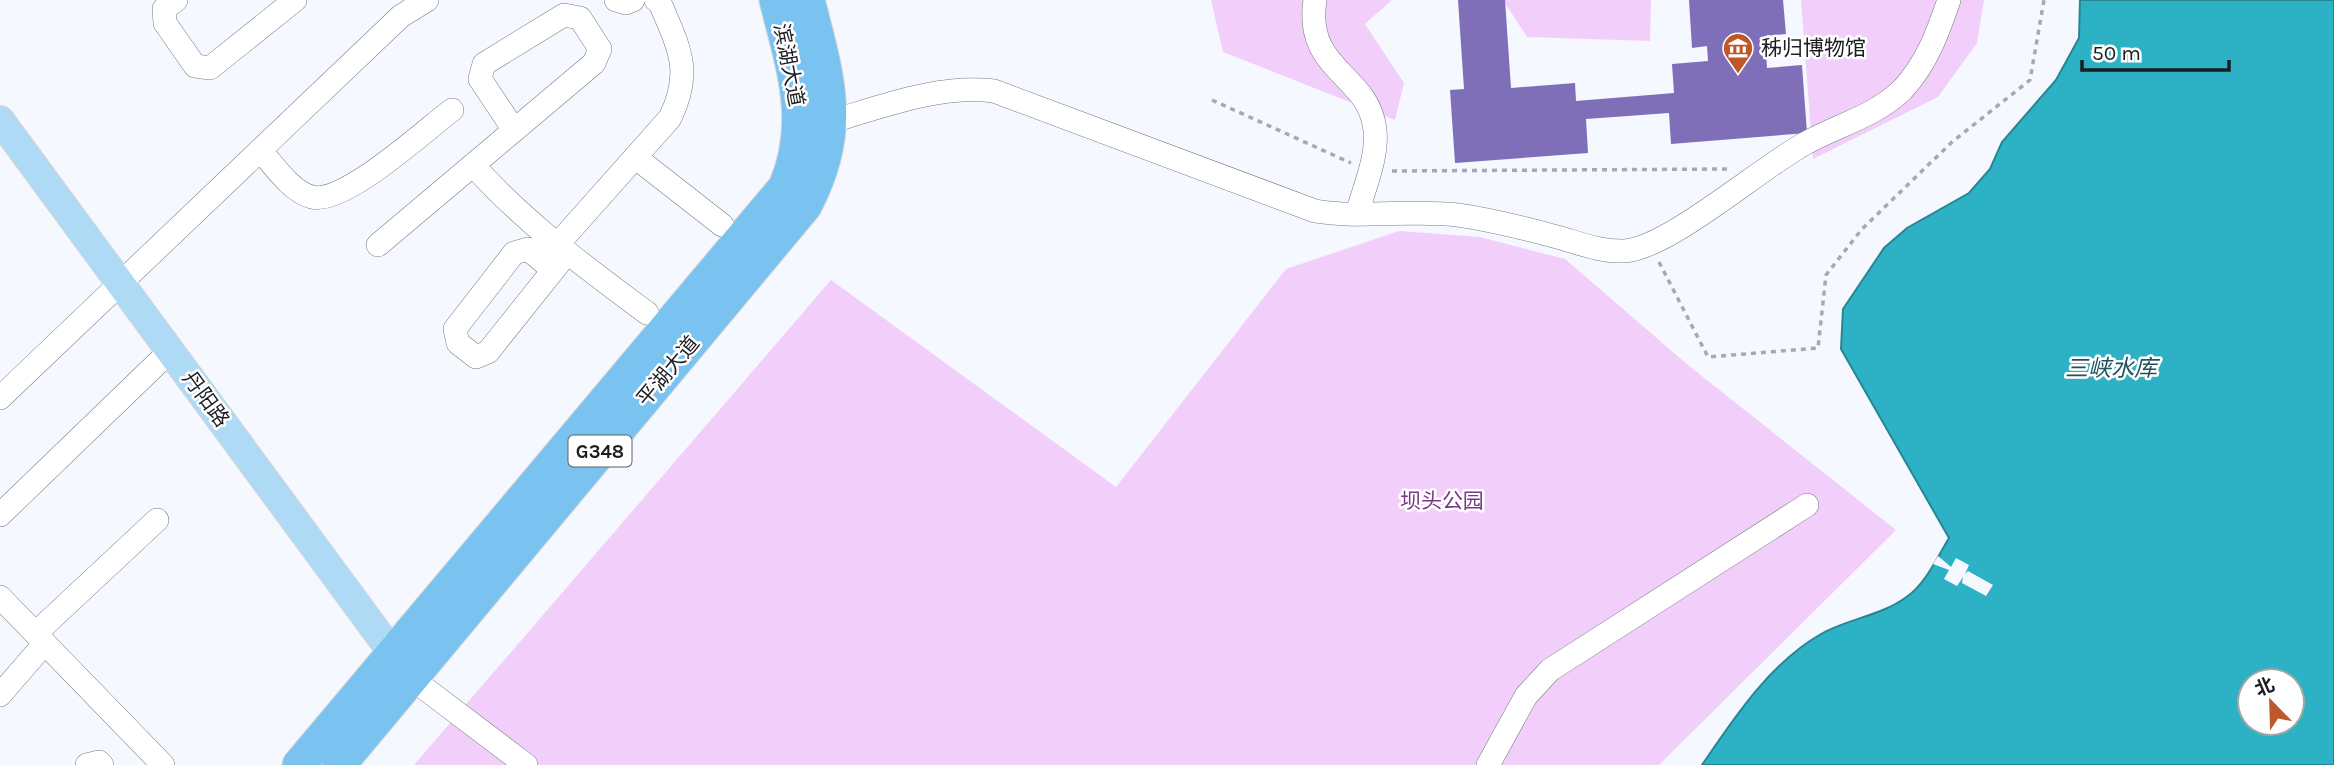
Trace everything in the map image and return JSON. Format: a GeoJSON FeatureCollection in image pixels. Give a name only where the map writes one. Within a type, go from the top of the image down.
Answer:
{"type":"FeatureCollection","features":[{"type":"Feature","properties":{"kind":"highway","name":"滨湖大道"},"geometry":{"type":"LineString","coordinates":[[776,0],[799,101],[815,127]]}},
{"type":"Feature","properties":{"kind":"highway","name":"滨湖大道"},"geometry":{"type":"LineString","coordinates":[[808,0],[830,98],[815,127]]}},
{"type":"Feature","properties":{"kind":"highway","name":"平湖大道"},"geometry":{"type":"LineString","coordinates":[[299,765],[402,666],[805,206],[821,175],[815,127]]}},
{"type":"Feature","properties":{"kind":"highway","name":"平湖大道"},"geometry":{"type":"LineString","coordinates":[[339,765],[402,666]]}},
{"type":"Feature","properties":{"kind":"main road","name":"丹阳路"},"geometry":{"type":"LineString","coordinates":[[0,120],[402,666]]}},
{"type":"Feature","properties":{"kind":"street"},"geometry":{"type":"LineString","coordinates":[[176,0],[164,9],[164,23],[195,66],[210,68],[295,0]]}},
{"type":"Feature","properties":{"kind":"street"},"geometry":{"type":"LineString","coordinates":[[0,398],[260,150],[396,5],[427,0]]}},
{"type":"Feature","properties":{"kind":"street"},"geometry":{"type":"LineString","coordinates":[[616,0],[626,3],[633,0]]}},
{"type":"Feature","properties":{"kind":"street"},"geometry":{"type":"LineString","coordinates":[[559,256],[528,248],[514,253],[455,330],[458,344],[476,357],[488,352],[635,157],[670,118],[680,98],[684,71],[681,54],[660,3],[656,0]]}},
{"type":"Feature","properties":{"kind":"street"},"geometry":{"type":"LineString","coordinates":[[1315,0],[1312,18],[1316,40],[1327,59],[1364,98],[1371,113],[1375,148],[1357,214]]}},
{"type":"Feature","properties":{"kind":"street"},"geometry":{"type":"LineString","coordinates":[[815,127],[951,90],[994,91],[1296,206],[1336,215],[1404,212],[1469,216],[1600,250],[1626,251],[1650,244],[1784,155],[1877,108],[1902,90],[1920,68],[1935,41],[1949,0]]}},
{"type":"Feature","properties":{"kind":"street"},"geometry":{"type":"LineString","coordinates":[[377,245],[594,63],[600,49],[580,18],[564,15],[484,64],[480,79],[514,130]]}},
{"type":"Feature","properties":{"kind":"street"},"geometry":{"type":"LineString","coordinates":[[260,150],[298,191],[310,197],[323,198],[350,188],[452,110]]}},
{"type":"Feature","properties":{"kind":"street"},"geometry":{"type":"LineString","coordinates":[[635,157],[722,225]]}},
{"type":"Feature","properties":{"kind":"street"},"geometry":{"type":"LineString","coordinates":[[472,165],[559,256],[647,313]]}},
{"type":"Feature","properties":{"kind":"street"},"geometry":{"type":"LineString","coordinates":[[0,515],[170,351]]}},
{"type":"Feature","properties":{"kind":"street"},"geometry":{"type":"LineString","coordinates":[[1488,765],[1526,696],[1550,670],[1807,505]]}},
{"type":"Feature","properties":{"kind":"street"},"geometry":{"type":"LineString","coordinates":[[0,695],[40,638],[157,520]]}},
{"type":"Feature","properties":{"kind":"street"},"geometry":{"type":"LineString","coordinates":[[0,597],[163,765]]}},
{"type":"Feature","properties":{"kind":"street"},"geometry":{"type":"LineString","coordinates":[[402,666],[526,765]]}},
{"type":"Feature","properties":{"kind":"street"},"geometry":{"type":"LineString","coordinates":[[87,765],[99,762],[102,765]]}},
{"type":"Feature","properties":{"kind":"path"},"geometry":{"type":"LineString","coordinates":[[1650,244],[1708,358],[1818,348],[1826,275],[1862,229],[1952,142],[2030,79],[2045,0]]}},
{"type":"Feature","properties":{"kind":"path"},"geometry":{"type":"LineString","coordinates":[[1212,100],[1369,171],[1731,169]]}},
{"type":"Feature","properties":{"kind":"green space"},"geometry":{"type":"Polygon","coordinates":[[[1211,0],[1392,0],[1365,24],[1404,83],[1395,120],[1223,52],[1211,0]]]}},
{"type":"Feature","properties":{"kind":"green space"},"geometry":{"type":"Polygon","coordinates":[[[1503,0],[1651,0],[1650,41],[1527,37],[1503,0]]]}},
{"type":"Feature","properties":{"kind":"green space"},"geometry":{"type":"Polygon","coordinates":[[[1801,0],[1984,0],[1977,43],[1938,97],[1813,159],[1801,0]]]}},
{"type":"Feature","properties":{"kind":"green space","name":"坝头公园"},"geometry":{"type":"Polygon","coordinates":[[[1399,231],[1480,237],[1565,259],[1688,365],[1896,530],[1659,765],[414,765],[831,280],[1116,487],[1286,269],[1399,231]]]}},
{"type":"Feature","properties":{"kind":"water","name":"三峡水库"},"geometry":{"type":"Polygon","coordinates":[[[2080,0],[2334,0],[2334,765],[1702,765],[1754,693],[1785,660],[1821,634],[1885,609],[1912,593],[1925,579],[1949,538],[1841,349],[1843,309],[1884,248],[1907,228],[1969,193],[1990,169],[2002,142],[2056,80],[2079,38],[2080,0]]]}},
{"type":"Feature","properties":{"kind":"pier"},"geometry":{"type":"Polygon","coordinates":[[[1938,556],[1951,567],[1956,558],[1969,565],[1965,574],[1968,571],[1993,585],[1986,596],[1962,583],[1963,577],[1957,586],[1944,579],[1949,570],[1933,564],[1938,556]]]}},
{"type":"Feature","properties":{"kind":"building","name":"秭归博物馆"},"geometry":{"type":"Polygon","coordinates":[[[1458,0],[1505,0],[1511,88],[1575,83],[1576,101],[1674,93],[1672,64],[1708,61],[1707,46],[1692,48],[1689,0],[1783,0],[1786,34],[1765,36],[1767,68],[1802,65],[1807,133],[1671,144],[1669,113],[1586,119],[1588,153],[1455,163],[1450,90],[1464,89],[1458,0]]]}},
{"type":"Feature","properties":{"kind":"place","name":"秭归博物馆"},"geometry":{"type":"Point","coordinates":[1738,75]}}]}
